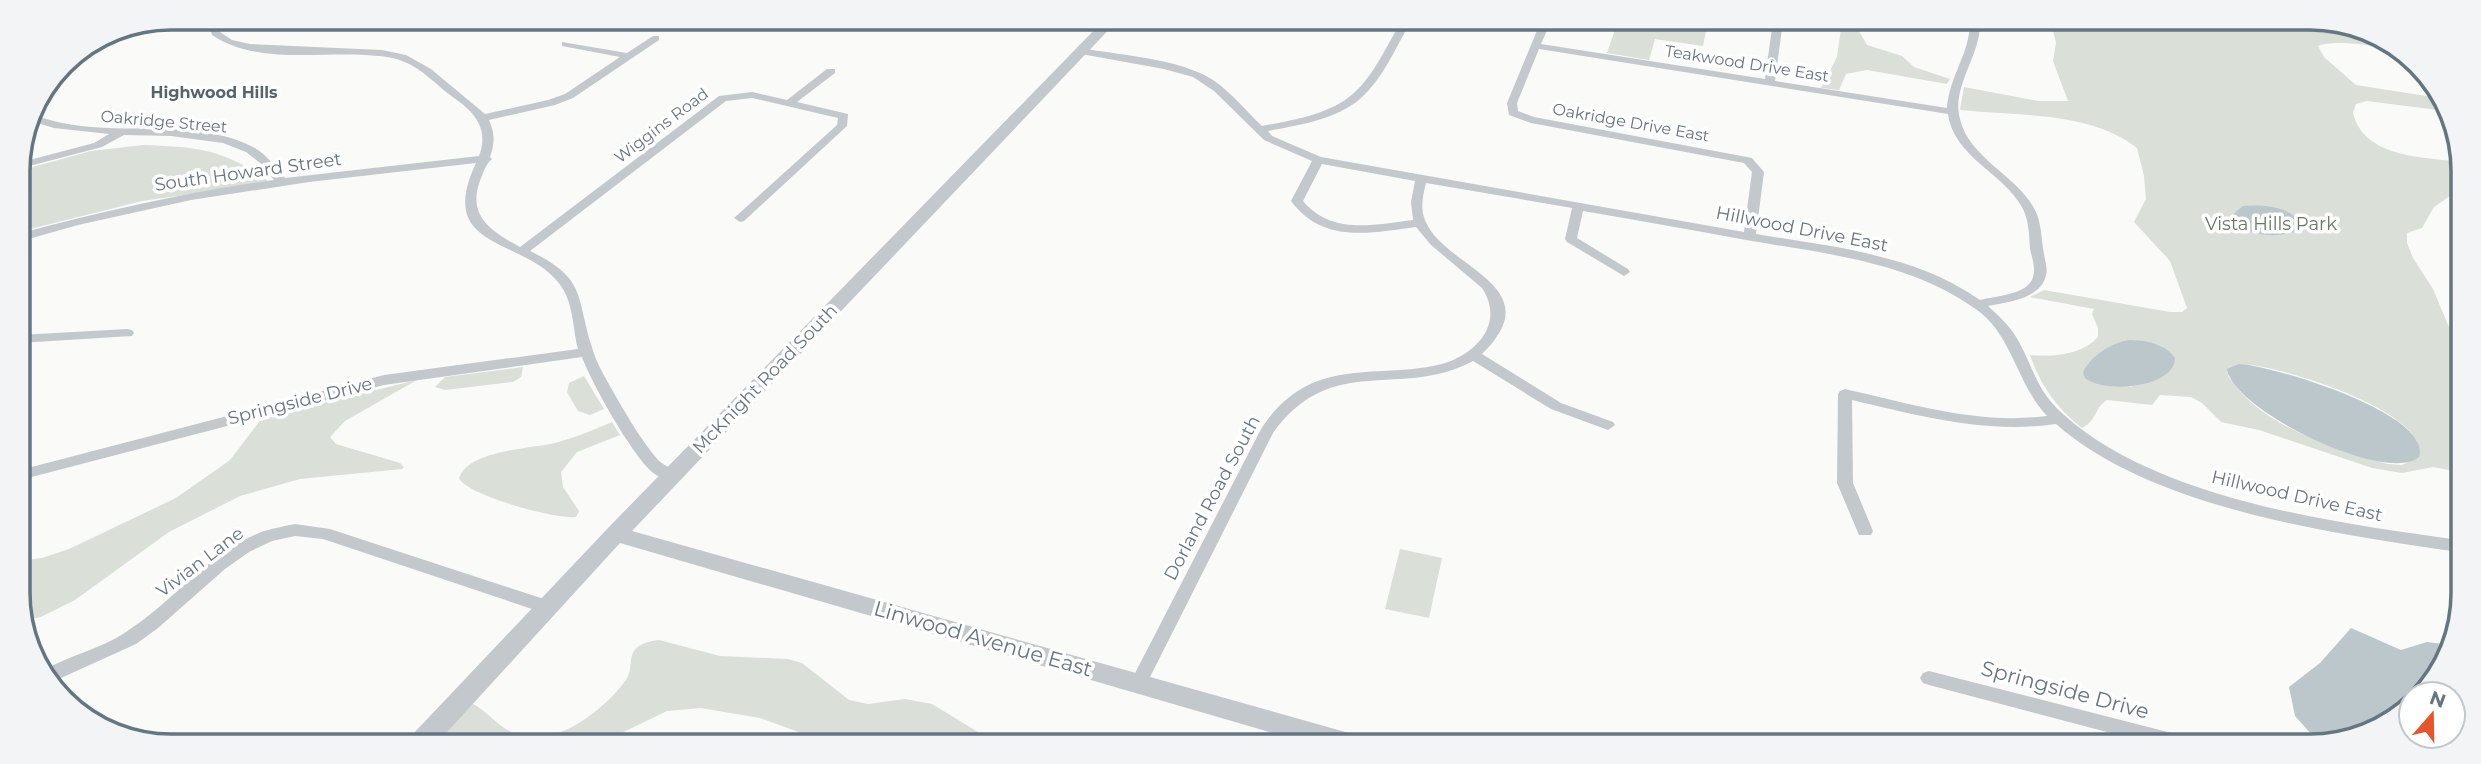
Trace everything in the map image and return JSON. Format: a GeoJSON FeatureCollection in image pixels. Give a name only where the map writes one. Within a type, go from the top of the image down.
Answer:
{"type":"FeatureCollection","features":[{"type":"Feature","properties":{"kind":"street"},"geometry":{"type":"LineString","coordinates":[[214,30],[215,33],[237,46],[374,52],[402,57],[418,65],[483,118],[489,146],[471,191],[471,206],[483,229],[555,270],[571,290],[586,352],[653,464],[672,475]]}},
{"type":"Feature","properties":{"kind":"street","name":"McKnight Road South"},"geometry":{"type":"LineString","coordinates":[[429,734],[672,475],[1101,30]]}},
{"type":"Feature","properties":{"kind":"street"},"geometry":{"type":"LineString","coordinates":[[1259,130],[1325,113],[1350,100],[1366,87],[1400,30]]}},
{"type":"Feature","properties":{"kind":"street"},"geometry":{"type":"LineString","coordinates":[[1536,46],[1542,30]]}},
{"type":"Feature","properties":{"kind":"street"},"geometry":{"type":"LineString","coordinates":[[1770,83],[1777,30]]}},
{"type":"Feature","properties":{"kind":"street"},"geometry":{"type":"LineString","coordinates":[[1975,30],[1974,50],[1955,86],[1952,112],[1964,140],[2011,184],[2026,205],[2033,223],[2040,269],[2039,279],[2032,288],[1977,305]]}},
{"type":"Feature","properties":{"kind":"street"},"geometry":{"type":"LineString","coordinates":[[483,118],[561,99],[656,38]]}},
{"type":"Feature","properties":{"kind":"street"},"geometry":{"type":"LineString","coordinates":[[566,44],[628,56]]}},
{"type":"Feature","properties":{"kind":"street","name":"Teakwood Drive East"},"geometry":{"type":"LineString","coordinates":[[1536,46],[1952,112]]}},
{"type":"Feature","properties":{"kind":"street","name":"Oakridge Drive East"},"geometry":{"type":"LineString","coordinates":[[1536,46],[1512,103],[1513,113],[1531,120],[1744,158],[1754,164],[1758,172],[1749,237]]}},
{"type":"Feature","properties":{"kind":"street","name":"Hillwood Drive East"},"geometry":{"type":"LineString","coordinates":[[1081,51],[1169,66],[1197,75],[1216,87],[1259,130],[1281,146],[1318,160],[1887,262],[1933,278],[1977,305],[2009,336],[2032,388],[2059,419],[2111,456],[2172,483],[2293,515],[2451,545]]}},
{"type":"Feature","properties":{"kind":"street"},"geometry":{"type":"LineString","coordinates":[[791,102],[831,71]]}},
{"type":"Feature","properties":{"kind":"street","name":"Wiggins Road"},"geometry":{"type":"LineString","coordinates":[[522,251],[723,98],[745,94],[840,113],[845,123],[740,218]]}},
{"type":"Feature","properties":{"kind":"street","name":"Oakridge Street"},"geometry":{"type":"LineString","coordinates":[[39,120],[68,128],[206,138],[238,145],[256,154],[285,184]]}},
{"type":"Feature","properties":{"kind":"street"},"geometry":{"type":"LineString","coordinates":[[30,163],[98,145],[121,132]]}},
{"type":"Feature","properties":{"kind":"street","name":"South Howard Street"},"geometry":{"type":"LineString","coordinates":[[30,235],[118,209],[285,184],[486,159]]}},
{"type":"Feature","properties":{"kind":"street"},"geometry":{"type":"LineString","coordinates":[[1318,160],[1297,201],[1325,225],[1345,230],[1419,223],[1416,206],[1421,178]]}},
{"type":"Feature","properties":{"kind":"street"},"geometry":{"type":"LineString","coordinates":[[1578,206],[1571,239],[1624,272]]}},
{"type":"Feature","properties":{"kind":"street","name":"Dorland Road South"},"geometry":{"type":"LineString","coordinates":[[1138,684],[1267,431],[1292,399],[1325,383],[1363,375],[1453,365],[1472,355],[1491,336],[1499,317],[1499,307],[1487,286],[1443,250],[1419,223]]}},
{"type":"Feature","properties":{"kind":"street"},"geometry":{"type":"LineString","coordinates":[[30,338],[127,333]]}},
{"type":"Feature","properties":{"kind":"street","name":"Springside Drive"},"geometry":{"type":"LineString","coordinates":[[30,472],[376,382],[586,352]]}},
{"type":"Feature","properties":{"kind":"street"},"geometry":{"type":"LineString","coordinates":[[1472,355],[1556,406],[1608,425]]}},
{"type":"Feature","properties":{"kind":"street"},"geometry":{"type":"LineString","coordinates":[[1865,531],[1845,483],[1845,394],[1993,424],[2024,425],[2059,419]]}},
{"type":"Feature","properties":{"kind":"street","name":"Vivian Lane"},"geometry":{"type":"LineString","coordinates":[[54,674],[133,637],[245,548],[272,536],[295,531],[324,533],[547,607]]}},
{"type":"Feature","properties":{"kind":"street","name":"Linwood Avenue East"},"geometry":{"type":"LineString","coordinates":[[616,534],[1314,734]]}},
{"type":"Feature","properties":{"kind":"street","name":"Springside Drive"},"geometry":{"type":"LineString","coordinates":[[1929,678],[2144,734]]}},
{"type":"Feature","properties":{"kind":"green space"},"geometry":{"type":"Polygon","coordinates":[[[1615,30],[1706,30],[1703,46],[1655,39],[1649,60],[1607,53],[1615,30]]]}},
{"type":"Feature","properties":{"kind":"green space"},"geometry":{"type":"Polygon","coordinates":[[[1841,30],[1859,30],[1867,45],[1902,56],[1914,67],[1950,79],[1947,84],[1867,70],[1846,74],[1839,90],[1821,88],[1837,57],[1841,30]]]}},
{"type":"Feature","properties":{"kind":"green space","name":"Vista Hills Park"},"geometry":{"type":"Polygon","coordinates":[[[2053,30],[2304,30],[2349,35],[2376,47],[2345,43],[2318,46],[2324,57],[2356,85],[2430,97],[2437,110],[2367,101],[2356,104],[2353,113],[2359,128],[2369,139],[2382,147],[2413,156],[2451,161],[2451,195],[2434,207],[2422,228],[2407,233],[2407,243],[2451,328],[2451,470],[2433,467],[2402,473],[2372,468],[2259,430],[2221,422],[2202,403],[2191,397],[2160,395],[2152,405],[2107,400],[2082,428],[2064,412],[2044,386],[2030,355],[2067,354],[2091,343],[2098,337],[2098,328],[2092,314],[2094,309],[2030,297],[2044,290],[2170,312],[2182,312],[2187,308],[2170,261],[2134,222],[2146,199],[2137,148],[2098,127],[2076,121],[1960,110],[1964,87],[2038,101],[2068,101],[2053,61],[2056,43],[2053,30]],[[2133,340],[2110,347],[2088,364],[2130,387],[2158,378],[2169,371],[2175,358],[2159,345],[2133,340]],[[2239,364],[2228,376],[2242,394],[2278,422],[2321,442],[2387,464],[2402,465],[2419,457],[2417,441],[2406,427],[2387,413],[2336,389],[2257,366],[2239,364]]]}},
{"type":"Feature","properties":{"kind":"green space"},"geometry":{"type":"Polygon","coordinates":[[[143,145],[196,149],[239,163],[271,183],[142,201],[30,229],[30,168],[91,151],[143,145]]]}},
{"type":"Feature","properties":{"kind":"green space"},"geometry":{"type":"Polygon","coordinates":[[[523,367],[521,377],[513,382],[445,390],[435,387],[445,377],[523,367]]]}},
{"type":"Feature","properties":{"kind":"green space"},"geometry":{"type":"Polygon","coordinates":[[[584,376],[604,409],[590,415],[578,411],[567,392],[569,383],[584,376]]]}},
{"type":"Feature","properties":{"kind":"green space"},"geometry":{"type":"Polygon","coordinates":[[[417,380],[345,421],[330,437],[336,444],[400,463],[404,467],[402,469],[300,479],[240,496],[169,532],[75,600],[32,619],[30,560],[69,549],[176,498],[230,460],[262,418],[417,380]]]}},
{"type":"Feature","properties":{"kind":"green space"},"geometry":{"type":"Polygon","coordinates":[[[612,422],[620,435],[577,452],[561,472],[563,487],[579,511],[576,517],[551,515],[494,499],[465,485],[459,478],[465,469],[487,456],[555,443],[612,422]]]}},
{"type":"Feature","properties":{"kind":"green space"},"geometry":{"type":"Polygon","coordinates":[[[1400,549],[1442,558],[1429,618],[1385,609],[1400,549]]]}},
{"type":"Feature","properties":{"kind":"green space"},"geometry":{"type":"Polygon","coordinates":[[[659,640],[720,656],[788,659],[802,663],[849,700],[868,704],[905,699],[932,704],[981,734],[804,734],[760,718],[701,708],[667,711],[620,734],[553,734],[577,724],[617,692],[629,674],[634,651],[647,642],[659,640]]]}},
{"type":"Feature","properties":{"kind":"green space"},"geometry":{"type":"Polygon","coordinates":[[[472,703],[516,734],[444,734],[472,703]]]}},
{"type":"Feature","properties":{"kind":"shaded area"},"geometry":{"type":"Polygon","coordinates":[[[2243,206],[2268,206],[2286,211],[2298,221],[2300,228],[2293,232],[2273,235],[2252,232],[2236,223],[2231,216],[2243,206]]]}},
{"type":"Feature","properties":{"kind":"shaded area"},"geometry":{"type":"Polygon","coordinates":[[[2129,340],[2148,342],[2166,349],[2175,358],[2172,368],[2152,382],[2122,387],[2094,383],[2085,378],[2083,372],[2096,356],[2115,344],[2129,340]]]}},
{"type":"Feature","properties":{"kind":"shaded area"},"geometry":{"type":"Polygon","coordinates":[[[2239,364],[2314,383],[2377,409],[2402,424],[2417,441],[2419,457],[2402,463],[2377,461],[2346,453],[2282,423],[2255,404],[2236,386],[2227,369],[2239,364]]]}},
{"type":"Feature","properties":{"kind":"shaded area"},"geometry":{"type":"Polygon","coordinates":[[[2351,628],[2401,650],[2427,642],[2442,644],[2421,680],[2397,680],[2397,704],[2373,720],[2356,727],[2338,732],[2311,734],[2295,716],[2289,687],[2320,663],[2351,628]]]}},
{"type":"Feature","properties":{"kind":"district","name":"Highwood Hills"},"geometry":{"type":"Point","coordinates":[214,92]}}]}
